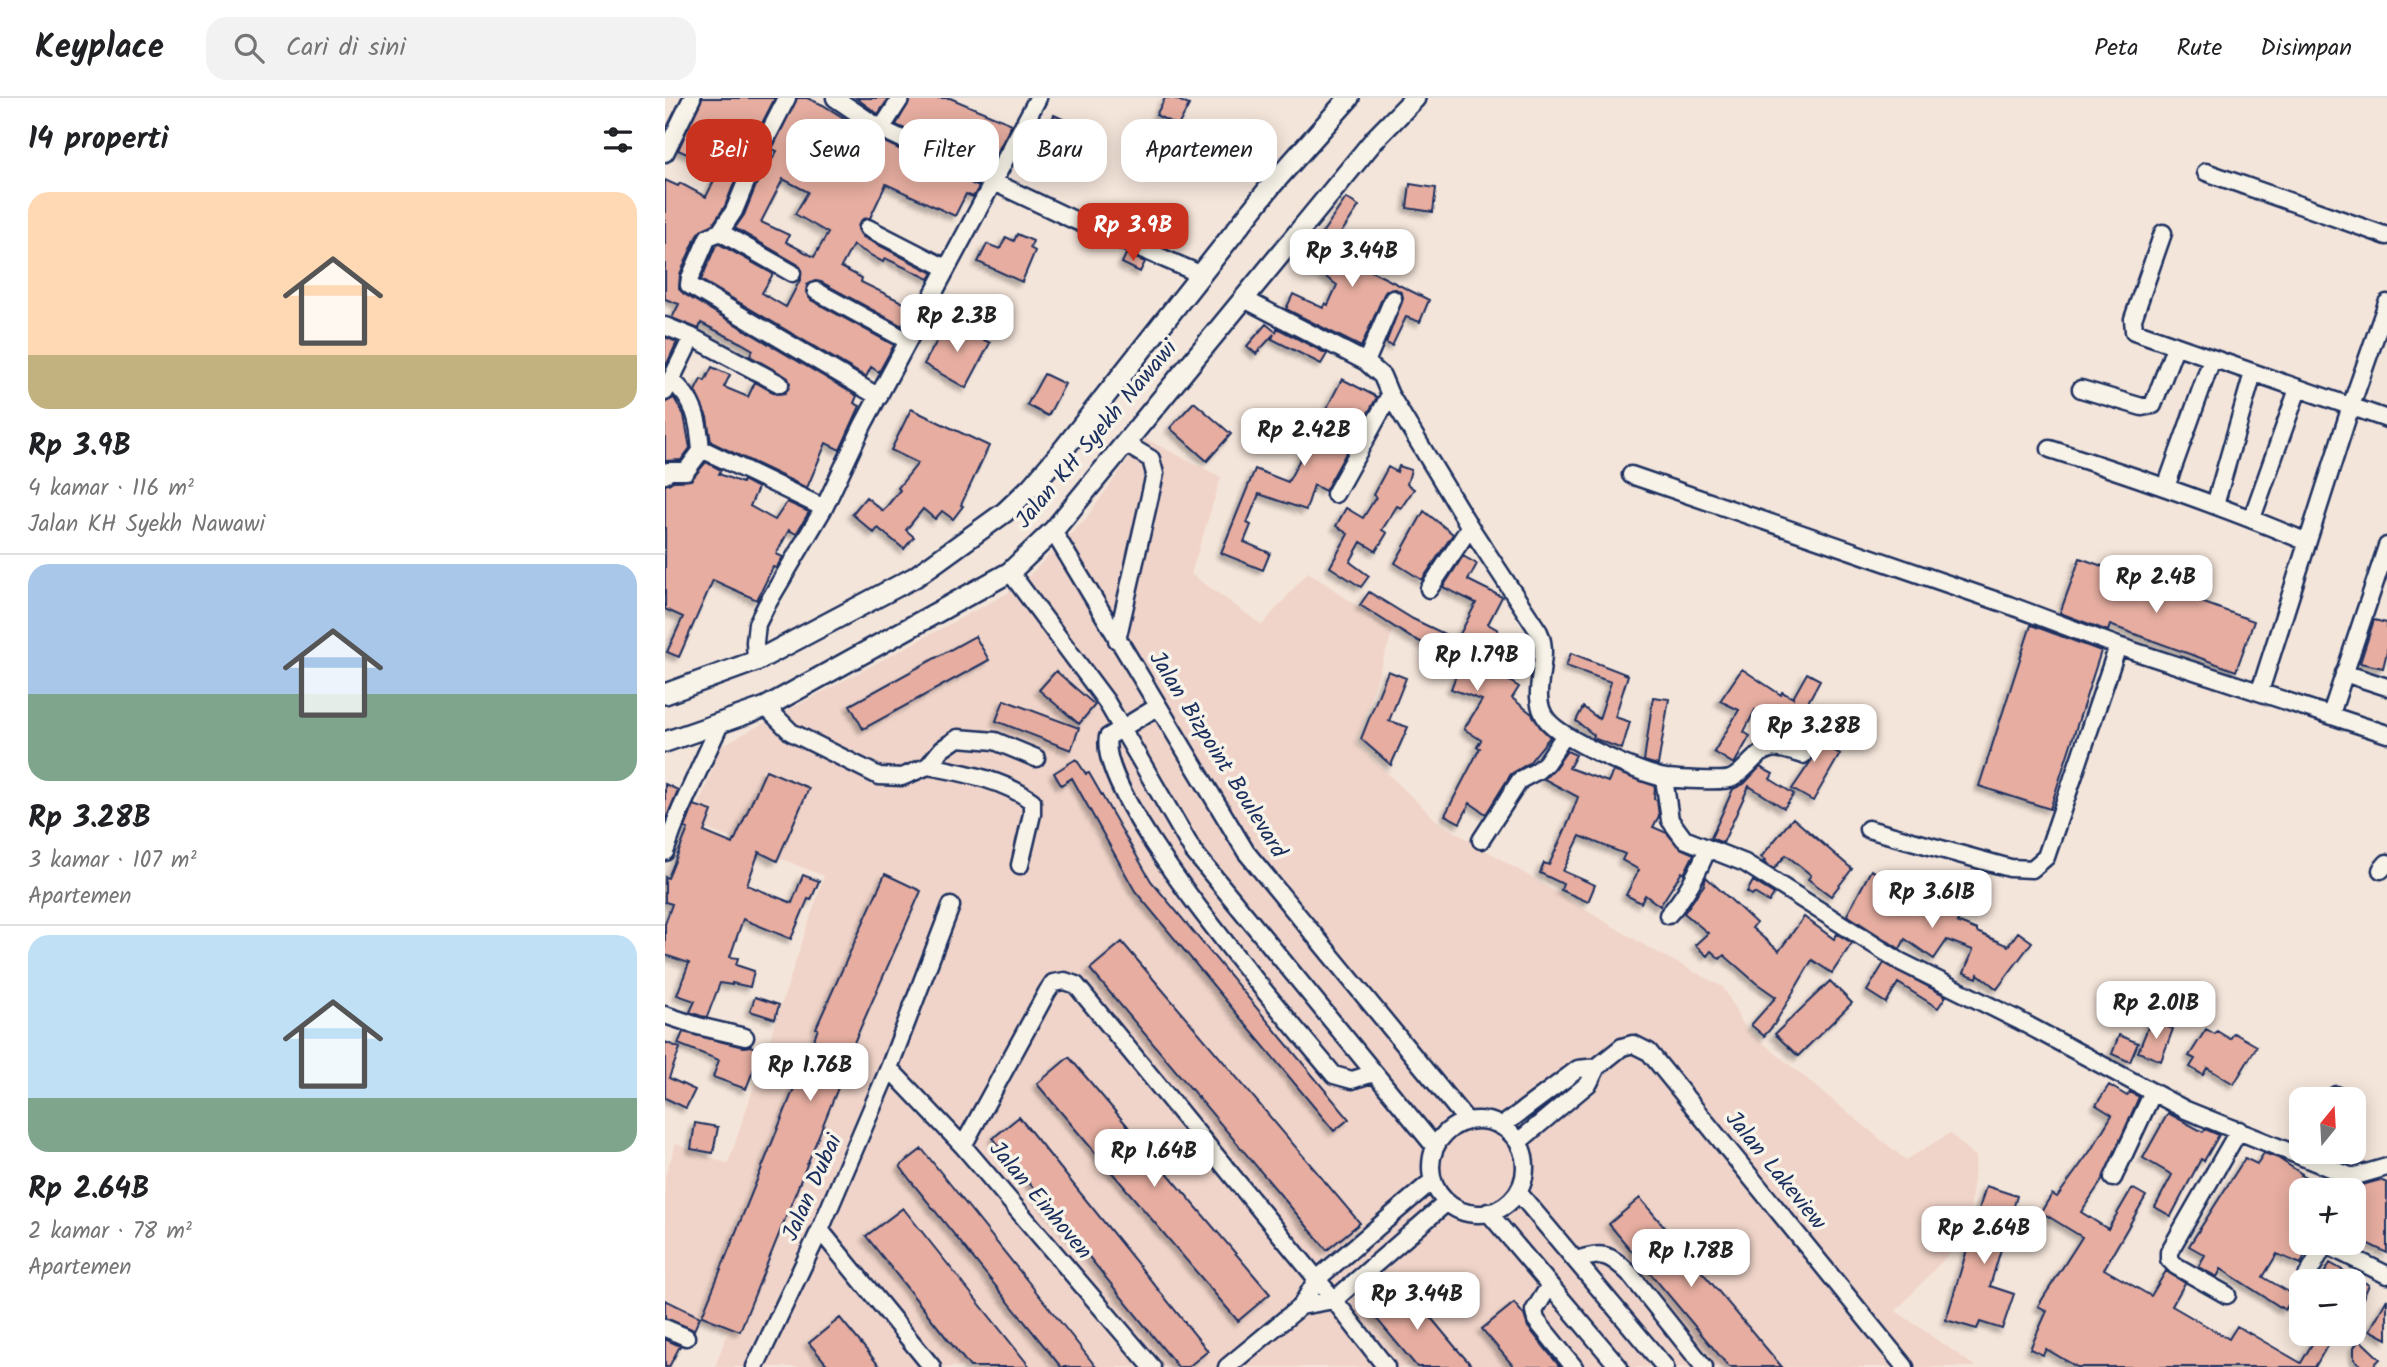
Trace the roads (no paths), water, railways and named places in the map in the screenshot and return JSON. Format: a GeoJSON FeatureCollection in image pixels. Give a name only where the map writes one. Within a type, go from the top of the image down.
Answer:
{"type":"FeatureCollection","features":[{"type":"Feature","properties":{"kind":"main road","name":"Jalan KH Syekh Nawawi"},"geometry":{"type":"LineString","coordinates":[[665,694],[756,661],[915,577],[1005,512],[1062,451],[1270,187],[1349,98]]}},
{"type":"Feature","properties":{"kind":"main road","name":"Jalan KH Syekh Nawawi"},"geometry":{"type":"LineString","coordinates":[[665,742],[766,707],[1010,572],[1053,531],[1375,139],[1415,98]]}},
{"type":"Feature","properties":{"kind":"street"},"geometry":{"type":"LineString","coordinates":[[665,153],[692,98]]}},
{"type":"Feature","properties":{"kind":"street"},"geometry":{"type":"LineString","coordinates":[[787,98],[756,158],[734,211],[720,232],[708,237],[689,285],[879,397]]}},
{"type":"Feature","properties":{"kind":"street"},"geometry":{"type":"LineString","coordinates":[[835,98],[866,119]]}},
{"type":"Feature","properties":{"kind":"street"},"geometry":{"type":"LineString","coordinates":[[885,123],[901,98]]}},
{"type":"Feature","properties":{"kind":"street"},"geometry":{"type":"LineString","coordinates":[[999,168],[1038,98]]}},
{"type":"Feature","properties":{"kind":"street"},"geometry":{"type":"LineString","coordinates":[[2206,172],[2387,236]]}},
{"type":"Feature","properties":{"kind":"street"},"geometry":{"type":"LineString","coordinates":[[756,661],[757,624],[824,509],[879,397],[991,182]]}},
{"type":"Feature","properties":{"kind":"street"},"geometry":{"type":"LineString","coordinates":[[994,182],[1200,274]]}},
{"type":"Feature","properties":{"kind":"street"},"geometry":{"type":"LineString","coordinates":[[868,228],[946,268]]}},
{"type":"Feature","properties":{"kind":"street"},"geometry":{"type":"LineString","coordinates":[[720,232],[792,273]]}},
{"type":"Feature","properties":{"kind":"street"},"geometry":{"type":"LineString","coordinates":[[2163,233],[2133,318],[2134,331],[2387,419]]}},
{"type":"Feature","properties":{"kind":"street"},"geometry":{"type":"LineString","coordinates":[[816,291],[908,341]]}},
{"type":"Feature","properties":{"kind":"street"},"geometry":{"type":"LineString","coordinates":[[1244,299],[1366,362],[1382,376],[1390,395],[1470,527],[1539,632],[1544,644],[1540,704],[1547,720],[1565,735],[1608,757],[1664,778],[1728,780],[1739,774],[1757,754],[1767,749],[1781,748],[1803,755]]}},
{"type":"Feature","properties":{"kind":"street"},"geometry":{"type":"LineString","coordinates":[[1366,362],[1393,299]]}},
{"type":"Feature","properties":{"kind":"street"},"geometry":{"type":"LineString","coordinates":[[2260,691],[2351,406],[2387,303]]}},
{"type":"Feature","properties":{"kind":"street"},"geometry":{"type":"LineString","coordinates":[[665,326],[692,337],[780,384]]}},
{"type":"Feature","properties":{"kind":"street"},"geometry":{"type":"LineString","coordinates":[[665,475],[674,470],[686,471],[701,451],[699,429],[689,398],[668,386],[692,337]]}},
{"type":"Feature","properties":{"kind":"street"},"geometry":{"type":"LineString","coordinates":[[2081,389],[2142,407],[2153,404],[2175,347]]}},
{"type":"Feature","properties":{"kind":"street"},"geometry":{"type":"LineString","coordinates":[[2166,487],[2212,359]]}},
{"type":"Feature","properties":{"kind":"street"},"geometry":{"type":"LineString","coordinates":[[2215,505],[2253,373]]}},
{"type":"Feature","properties":{"kind":"street"},"geometry":{"type":"LineString","coordinates":[[2252,518],[2298,388]]}},
{"type":"Feature","properties":{"kind":"street"},"geometry":{"type":"LineString","coordinates":[[1335,494],[1390,395]]}},
{"type":"Feature","properties":{"kind":"street"},"geometry":{"type":"LineString","coordinates":[[1117,640],[1155,474],[1151,459],[1125,443]]}},
{"type":"Feature","properties":{"kind":"street"},"geometry":{"type":"LineString","coordinates":[[2050,449],[2252,518],[2307,542]]}},
{"type":"Feature","properties":{"kind":"street"},"geometry":{"type":"LineString","coordinates":[[701,451],[824,509]]}},
{"type":"Feature","properties":{"kind":"street"},"geometry":{"type":"LineString","coordinates":[[1631,475],[2118,646],[2387,734]]}},
{"type":"Feature","properties":{"kind":"street"},"geometry":{"type":"LineString","coordinates":[[1429,589],[1470,527]]}},
{"type":"Feature","properties":{"kind":"street","name":"Jalan Bizpoint Boulevard"},"geometry":{"type":"LineString","coordinates":[[1053,531],[1246,852],[1467,1121]]}},
{"type":"Feature","properties":{"kind":"street"},"geometry":{"type":"LineString","coordinates":[[2332,714],[2387,546]]}},
{"type":"Feature","properties":{"kind":"street"},"geometry":{"type":"LineString","coordinates":[[1010,572],[1106,701],[1193,851],[1435,1147]]}},
{"type":"Feature","properties":{"kind":"street"},"geometry":{"type":"LineString","coordinates":[[1867,828],[2010,868],[2032,869],[2046,857],[2118,646]]}},
{"type":"Feature","properties":{"kind":"street"},"geometry":{"type":"LineString","coordinates":[[2344,673],[2387,687]]}},
{"type":"Feature","properties":{"kind":"street"},"geometry":{"type":"LineString","coordinates":[[766,707],[791,732],[879,776],[902,777],[928,766],[942,749],[958,738],[995,741],[1036,758]]}},
{"type":"Feature","properties":{"kind":"street"},"geometry":{"type":"LineString","coordinates":[[1157,707],[1108,737],[1108,757],[1131,806],[1173,874],[1210,924],[1333,1075],[1352,1080],[1374,1073]]}},
{"type":"Feature","properties":{"kind":"street"},"geometry":{"type":"LineString","coordinates":[[665,852],[720,724]]}},
{"type":"Feature","properties":{"kind":"street"},"geometry":{"type":"LineString","coordinates":[[1481,840],[1520,780],[1546,763],[1565,735]]}},
{"type":"Feature","properties":{"kind":"street"},"geometry":{"type":"LineString","coordinates":[[928,766],[976,775],[1022,794],[1032,801],[1032,814],[1020,865]]}},
{"type":"Feature","properties":{"kind":"street"},"geometry":{"type":"LineString","coordinates":[[1664,778],[1670,820],[1684,839],[1745,863],[1901,962],[2018,1020],[2186,1110],[2289,1148]]}},
{"type":"Feature","properties":{"kind":"street"},"geometry":{"type":"LineString","coordinates":[[1668,915],[1680,903],[1707,849]]}},
{"type":"Feature","properties":{"kind":"street","name":"Jalan Dubai"},"geometry":{"type":"LineString","coordinates":[[755,1367],[820,1230],[889,1068],[951,906]]}},
{"type":"Feature","properties":{"kind":"street"},"geometry":{"type":"LineString","coordinates":[[963,1146],[1053,983],[1065,981],[1076,985],[1386,1367]]}},
{"type":"Feature","properties":{"kind":"street"},"geometry":{"type":"LineString","coordinates":[[665,998],[665,1004]]}},
{"type":"Feature","properties":{"kind":"street"},"geometry":{"type":"LineString","coordinates":[[665,1014],[698,1026],[745,1037]]}},
{"type":"Feature","properties":{"kind":"street","name":"Jalan Lakeview"},"geometry":{"type":"LineString","coordinates":[[1597,1067],[1622,1047],[1633,1044],[1649,1052],[1905,1367]]}},
{"type":"Feature","properties":{"kind":"street"},"geometry":{"type":"LineString","coordinates":[[1502,1126],[1578,1069],[1597,1067]]}},
{"type":"Feature","properties":{"kind":"street"},"geometry":{"type":"LineString","coordinates":[[1518,1142],[1589,1083],[1597,1067]]}},
{"type":"Feature","properties":{"kind":"street","name":"Jalan Einhoven"},"geometry":{"type":"LineString","coordinates":[[889,1068],[963,1146],[1152,1367]]}},
{"type":"Feature","properties":{"kind":"street"},"geometry":{"type":"LineString","coordinates":[[2113,1178],[2153,1092]]}},
{"type":"Feature","properties":{"kind":"street"},"geometry":{"type":"LineString","coordinates":[[1485,1120],[1502,1126],[1518,1142],[1524,1158],[1524,1176],[1518,1192],[1505,1205],[1488,1212],[1459,1210],[1438,1192],[1433,1180],[1431,1163],[1435,1147],[1448,1130],[1467,1121],[1485,1120]]}},
{"type":"Feature","properties":{"kind":"street"},"geometry":{"type":"LineString","coordinates":[[2227,1295],[2176,1266],[2169,1259],[2169,1252],[2239,1130]]}},
{"type":"Feature","properties":{"kind":"street"},"geometry":{"type":"LineString","coordinates":[[2321,1164],[2341,1178]]}},
{"type":"Feature","properties":{"kind":"street"},"geometry":{"type":"LineString","coordinates":[[2362,1178],[2387,1167]]}},
{"type":"Feature","properties":{"kind":"street"},"geometry":{"type":"LineString","coordinates":[[1227,1367],[1301,1306],[1317,1279],[1433,1180]]}},
{"type":"Feature","properties":{"kind":"street"},"geometry":{"type":"LineString","coordinates":[[1518,1192],[1665,1367]]}},
{"type":"Feature","properties":{"kind":"street"},"geometry":{"type":"LineString","coordinates":[[1301,1306],[1334,1300],[1447,1202]]}},
{"type":"Feature","properties":{"kind":"street"},"geometry":{"type":"LineString","coordinates":[[1488,1212],[1619,1367]]}},
{"type":"Feature","properties":{"kind":"street"},"geometry":{"type":"LineString","coordinates":[[820,1230],[932,1367]]}},
{"type":"Feature","properties":{"kind":"street"},"geometry":{"type":"LineString","coordinates":[[1576,1260],[1598,1253],[1617,1261],[1704,1367]]}},
{"type":"Feature","properties":{"kind":"street"},"geometry":{"type":"LineString","coordinates":[[2348,1255],[2387,1275]]}},
{"type":"Feature","properties":{"kind":"street"},"geometry":{"type":"LineString","coordinates":[[1550,1285],[1534,1311],[1536,1320],[1574,1367]]}},
{"type":"Feature","properties":{"kind":"street"},"geometry":{"type":"LineString","coordinates":[[665,1328],[686,1336]]}}]}
